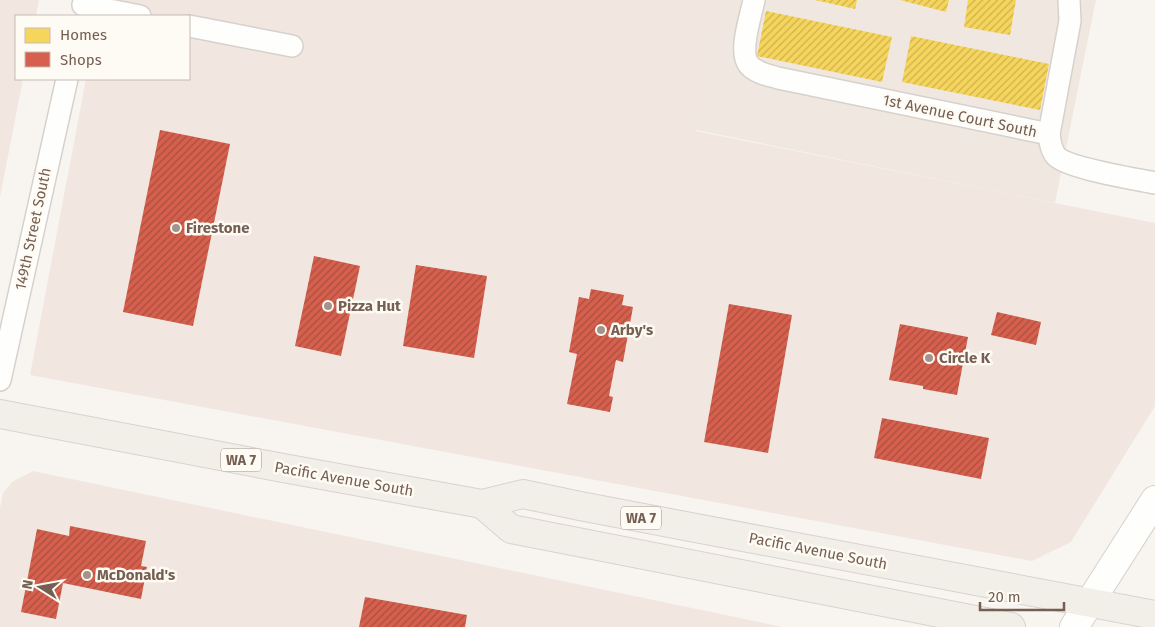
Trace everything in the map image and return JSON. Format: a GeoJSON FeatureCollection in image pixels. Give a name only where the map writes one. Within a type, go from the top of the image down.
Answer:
{"type":"FeatureCollection","features":[{"type":"Feature","properties":{"kind":"main road","name":"Pacific Avenue South"},"geometry":{"type":"LineString","coordinates":[[0,414],[482,504],[523,494],[1155,615]]}},
{"type":"Feature","properties":{"kind":"main road"},"geometry":{"type":"LineString","coordinates":[[1074,627],[1155,500]]}},
{"type":"Feature","properties":{"kind":"main road","name":"WA 7"},"geometry":{"type":"LineString","coordinates":[[482,504],[511,529],[1011,627]]}},
{"type":"Feature","properties":{"kind":"street","name":"1st Avenue Court South"},"geometry":{"type":"LineString","coordinates":[[754,0],[744,54],[749,65],[759,72],[778,78],[1049,134],[1051,147],[1057,157],[1070,164],[1155,183]]}},
{"type":"Feature","properties":{"kind":"street"},"geometry":{"type":"LineString","coordinates":[[1049,134],[1070,21],[1068,0]]}},
{"type":"Feature","properties":{"kind":"street"},"geometry":{"type":"LineString","coordinates":[[82,7],[134,15]]}},
{"type":"Feature","properties":{"kind":"street"},"geometry":{"type":"LineString","coordinates":[[190,26],[292,46]]}},
{"type":"Feature","properties":{"kind":"street","name":"149th Street South"},"geometry":{"type":"LineString","coordinates":[[0,380],[66,80]]}},
{"type":"Feature","properties":{"kind":"shaded area"},"geometry":{"type":"Polygon","coordinates":[[[0,0],[39,0],[36,15],[15,15],[15,80],[23,80],[0,197],[0,0]]]}},
{"type":"Feature","properties":{"kind":"shaded area"},"geometry":{"type":"Polygon","coordinates":[[[100,0],[722,0],[696,131],[1155,223],[1155,406],[1071,542],[1032,561],[30,375],[86,80],[190,80],[190,15],[97,15],[100,0]]]}},
{"type":"Feature","properties":{"kind":"shaded area"},"geometry":{"type":"Polygon","coordinates":[[[722,0],[1096,0],[1055,203],[696,130],[722,0]]]}},
{"type":"Feature","properties":{"kind":"shaded area"},"geometry":{"type":"Polygon","coordinates":[[[33,471],[783,627],[0,627],[0,508],[3,493],[12,482],[33,471]]]}},
{"type":"Feature","properties":{"kind":"building: Homes"},"geometry":{"type":"Polygon","coordinates":[[[815,0],[857,0],[855,9],[815,0]]]}},
{"type":"Feature","properties":{"kind":"building: Homes"},"geometry":{"type":"Polygon","coordinates":[[[900,0],[949,0],[946,12],[900,0]]]}},
{"type":"Feature","properties":{"kind":"building: Homes"},"geometry":{"type":"Polygon","coordinates":[[[968,0],[1016,0],[1010,35],[964,27],[968,0]]]}},
{"type":"Feature","properties":{"kind":"building: Homes"},"geometry":{"type":"Polygon","coordinates":[[[766,11],[892,37],[882,82],[757,56],[766,11]]]}},
{"type":"Feature","properties":{"kind":"building: Homes"},"geometry":{"type":"Polygon","coordinates":[[[911,36],[1049,64],[1040,110],[902,82],[911,36]]]}},
{"type":"Feature","properties":{"kind":"building: Shops","name":"Firestone"},"geometry":{"type":"Polygon","coordinates":[[[160,130],[230,144],[193,326],[123,312],[160,130]]]}},
{"type":"Feature","properties":{"kind":"building: Shops","name":"Pizza Hut"},"geometry":{"type":"Polygon","coordinates":[[[314,256],[360,266],[341,356],[295,346],[314,256]]]}},
{"type":"Feature","properties":{"kind":"building: Shops"},"geometry":{"type":"Polygon","coordinates":[[[416,265],[487,276],[474,358],[403,346],[416,265]]]}},
{"type":"Feature","properties":{"kind":"building: Shops","name":"Arby's"},"geometry":{"type":"Polygon","coordinates":[[[591,289],[624,295],[622,305],[633,307],[623,362],[616,360],[609,396],[613,397],[610,412],[567,404],[577,354],[569,352],[579,297],[589,299],[591,289]]]}},
{"type":"Feature","properties":{"kind":"building: Shops"},"geometry":{"type":"Polygon","coordinates":[[[729,304],[792,315],[768,453],[704,442],[729,304]]]}},
{"type":"Feature","properties":{"kind":"building: Shops"},"geometry":{"type":"Polygon","coordinates":[[[997,312],[1041,322],[1036,345],[991,335],[997,312]]]}},
{"type":"Feature","properties":{"kind":"building: Shops","name":"Circle K"},"geometry":{"type":"Polygon","coordinates":[[[900,324],[968,337],[957,395],[889,380],[900,324]]]}},
{"type":"Feature","properties":{"kind":"building: Shops"},"geometry":{"type":"Polygon","coordinates":[[[882,418],[989,438],[981,479],[874,458],[882,418]]]}},
{"type":"Feature","properties":{"kind":"building: Shops","name":"McDonald's"},"geometry":{"type":"Polygon","coordinates":[[[70,526],[146,541],[141,566],[147,567],[141,599],[63,583],[56,619],[21,612],[37,529],[69,536],[70,526]]]}},
{"type":"Feature","properties":{"kind":"building: Shops"},"geometry":{"type":"Polygon","coordinates":[[[365,597],[467,615],[465,627],[359,627],[365,597]]]}},
{"type":"Feature","properties":{"kind":"place","name":"Firestone"},"geometry":{"type":"Point","coordinates":[176,228]}},
{"type":"Feature","properties":{"kind":"place","name":"Pizza Hut"},"geometry":{"type":"Point","coordinates":[328,306]}},
{"type":"Feature","properties":{"kind":"place","name":"Arby's"},"geometry":{"type":"Point","coordinates":[601,330]}},
{"type":"Feature","properties":{"kind":"place","name":"Circle K"},"geometry":{"type":"Point","coordinates":[929,358]}},
{"type":"Feature","properties":{"kind":"place","name":"McDonald's"},"geometry":{"type":"Point","coordinates":[87,575]}}]}
